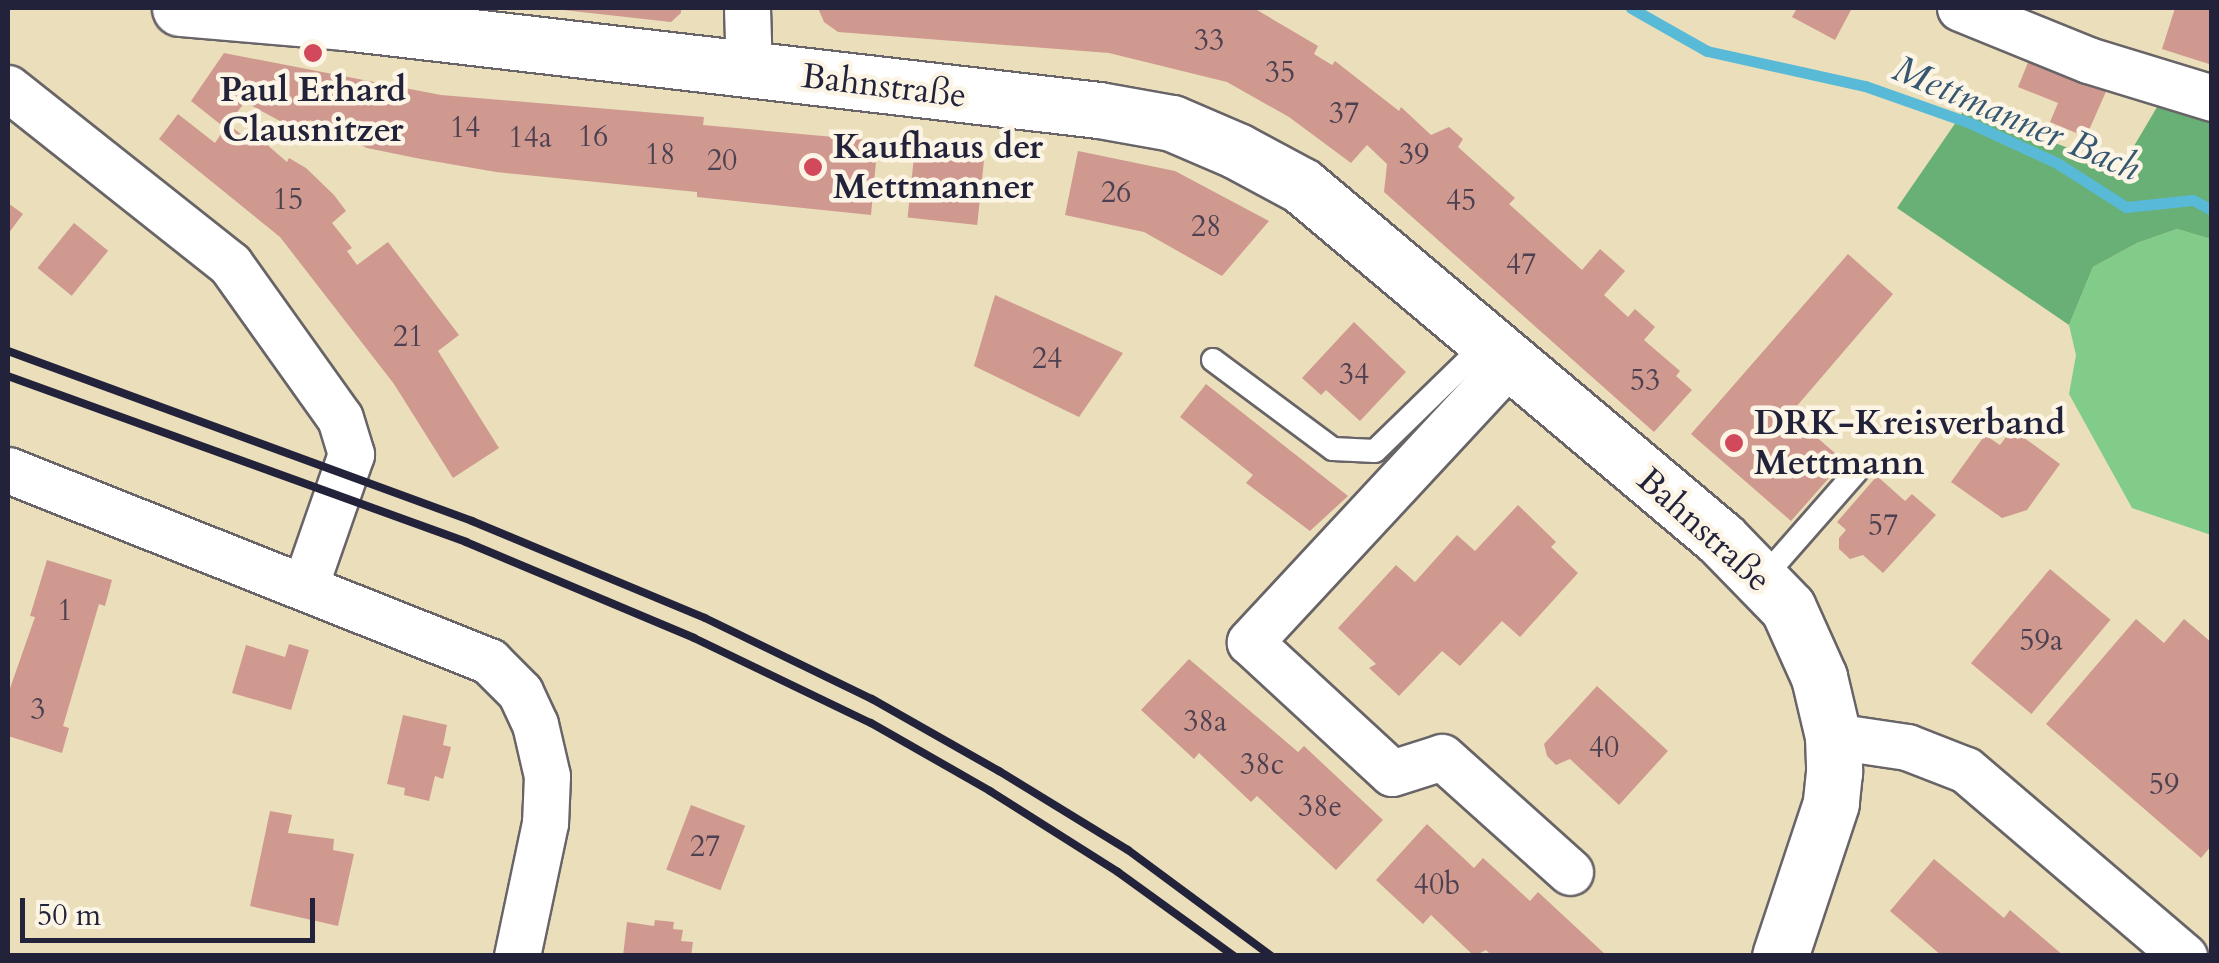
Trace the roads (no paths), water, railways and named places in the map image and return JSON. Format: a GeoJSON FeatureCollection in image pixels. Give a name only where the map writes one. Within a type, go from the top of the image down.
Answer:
{"type":"FeatureCollection","features":[{"type":"Feature","properties":{"kind":"street","name":"Bahnstraße"},"geometry":{"type":"LineString","coordinates":[[180,8],[1099,110],[1172,123],[1237,150],[1302,186],[1763,578],[1788,608],[1820,678],[1832,736],[1831,803],[1780,956]]}},
{"type":"Feature","properties":{"kind":"street"},"geometry":{"type":"LineString","coordinates":[[747,8],[749,70]]}},
{"type":"Feature","properties":{"kind":"street"},"geometry":{"type":"LineString","coordinates":[[1960,8],[2055,48],[2212,98]]}},
{"type":"Feature","properties":{"kind":"street"},"geometry":{"type":"LineString","coordinates":[[8,88],[230,264],[340,418],[352,454],[305,586]]}},
{"type":"Feature","properties":{"kind":"street"},"geometry":{"type":"LineString","coordinates":[[1498,353],[1250,642],[1392,773],[1442,757],[1570,872]]}},
{"type":"Feature","properties":{"kind":"street"},"geometry":{"type":"LineString","coordinates":[[8,472],[489,661],[520,692],[535,724],[548,776],[545,823],[517,956]]}},
{"type":"Feature","properties":{"kind":"street"},"geometry":{"type":"LineString","coordinates":[[1832,736],[1907,747],[1966,770],[2184,956]]}},
{"type":"Feature","properties":{"kind":"lane"},"geometry":{"type":"LineString","coordinates":[[1213,360],[1333,448],[1376,451],[1498,353]]}},
{"type":"Feature","properties":{"kind":"lane"},"geometry":{"type":"LineString","coordinates":[[1763,578],[1856,472]]}},
{"type":"Feature","properties":{"kind":"waterway","name":"Mettmanner Bach"},"geometry":{"type":"LineString","coordinates":[[1631,8],[1707,51],[1865,86],[1970,123],[2057,163],[2126,207],[2193,200],[2212,210]]}},
{"type":"Feature","properties":{"kind":"railway"},"geometry":{"type":"LineString","coordinates":[[8,351],[472,521],[705,618],[872,699],[999,771],[1128,850],[1271,956]]}},
{"type":"Feature","properties":{"kind":"railway"},"geometry":{"type":"LineString","coordinates":[[8,376],[466,542],[694,638],[871,723],[990,791],[1118,872],[1234,956]]}},
{"type":"Feature","properties":{"kind":"place","name":"Paul Erhard Clausnitzer"},"geometry":{"type":"Point","coordinates":[313,53]}},
{"type":"Feature","properties":{"kind":"place","name":"Kaufhaus der Mettmanner"},"geometry":{"type":"Point","coordinates":[813,167]}},
{"type":"Feature","properties":{"kind":"place","name":"DRK-Kreisverband Mettmann"},"geometry":{"type":"Point","coordinates":[1734,443]}}]}
